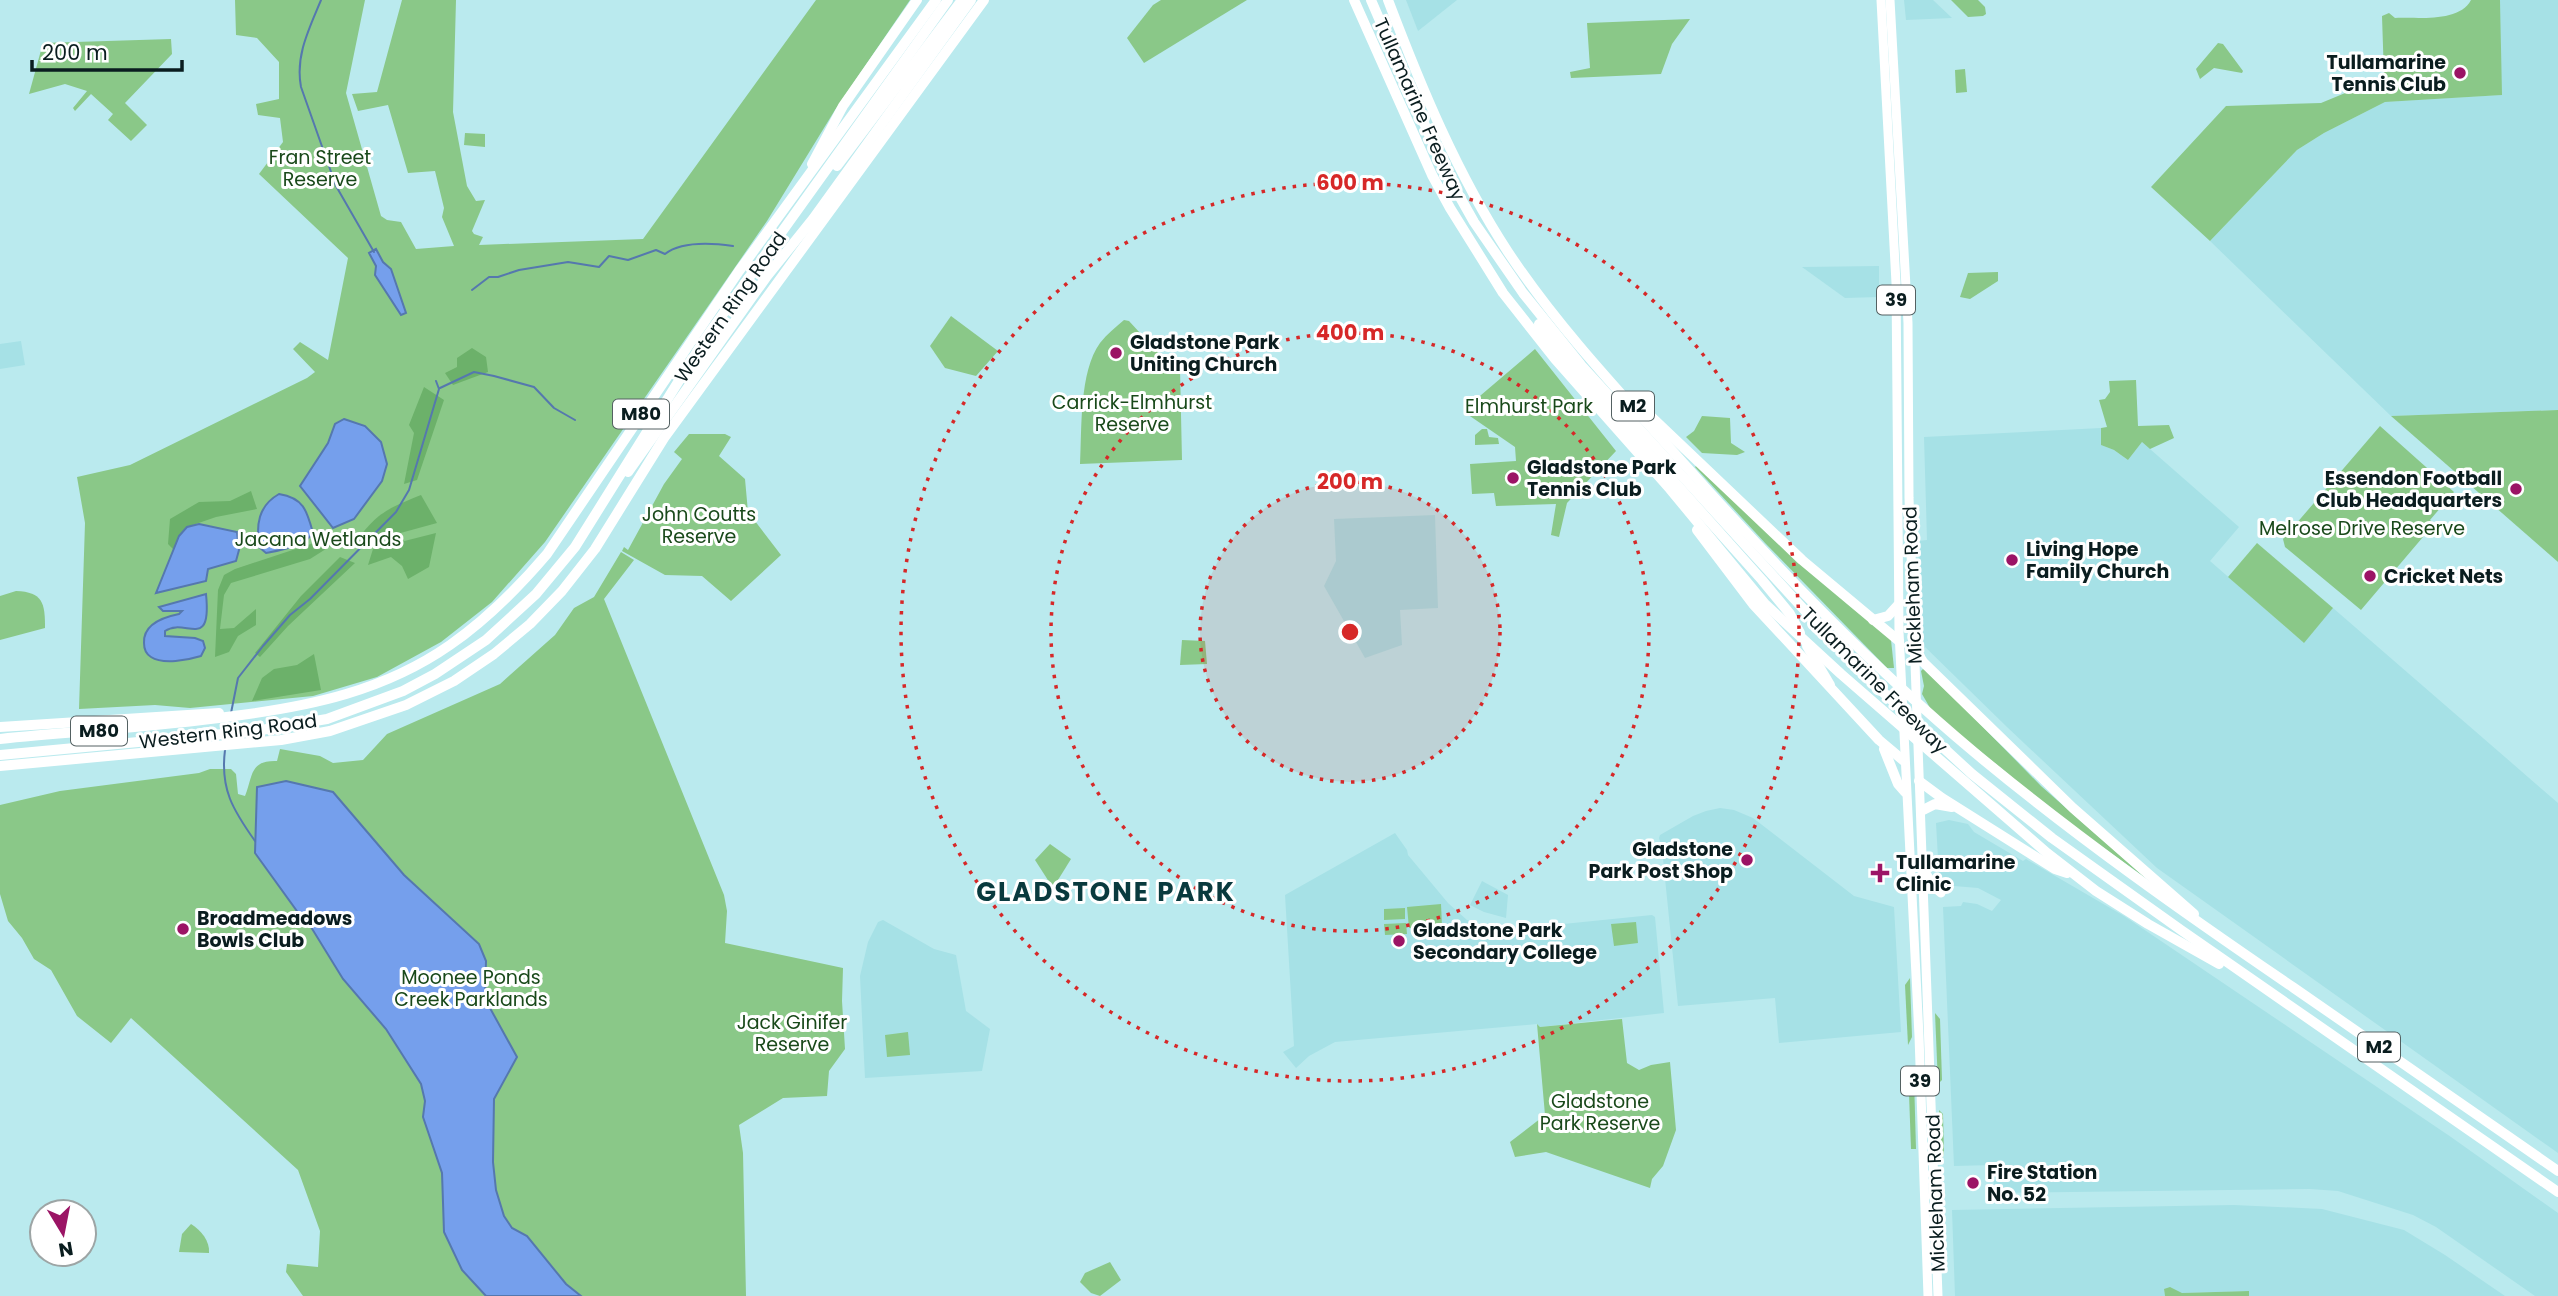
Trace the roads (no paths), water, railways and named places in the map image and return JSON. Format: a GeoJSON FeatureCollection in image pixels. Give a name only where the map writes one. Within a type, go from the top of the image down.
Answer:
{"type":"FeatureCollection","features":[{"type":"Feature","properties":{"kind":"highway"},"geometry":{"type":"LineString","coordinates":[[796,195],[843,106],[918,0]]}},
{"type":"Feature","properties":{"kind":"highway","name":"Western Ring Road"},"geometry":{"type":"LineString","coordinates":[[0,739],[265,712],[323,702],[350,694],[419,664],[467,632],[519,587],[558,538],[706,318],[936,0]]}},
{"type":"Feature","properties":{"kind":"highway","name":"Western Ring Road"},"geometry":{"type":"LineString","coordinates":[[0,755],[280,729],[327,719],[403,691],[435,674],[486,640],[556,572],[587,529],[705,339],[948,0]]}},
{"type":"Feature","properties":{"kind":"highway"},"geometry":{"type":"LineString","coordinates":[[798,212],[873,120],[962,0]]}},
{"type":"Feature","properties":{"kind":"highway"},"geometry":{"type":"LineString","coordinates":[[724,354],[813,219],[971,0]]}},
{"type":"Feature","properties":{"kind":"highway"},"geometry":{"type":"LineString","coordinates":[[0,766],[281,740],[330,731],[376,717],[435,692],[494,654],[530,624],[562,591],[595,549],[657,449],[724,354],[984,0]]}},
{"type":"Feature","properties":{"kind":"highway"},"geometry":{"type":"LineString","coordinates":[[1356,0],[1432,175],[1469,240],[1527,325],[1685,513],[1753,604],[1879,740],[1904,761]]}},
{"type":"Feature","properties":{"kind":"highway","name":"Tullamarine Freeway"},"geometry":{"type":"LineString","coordinates":[[1371,0],[1443,167],[1474,222],[1523,293],[1581,365],[1824,633],[1887,696],[1972,774],[2052,838],[2558,1192]]}},
{"type":"Feature","properties":{"kind":"highway","name":"Tullamarine Freeway"},"geometry":{"type":"LineString","coordinates":[[1388,0],[1447,141],[1490,222],[1527,280],[1567,332],[1756,544],[1887,677],[2052,816],[2200,923],[2558,1171]]}},
{"type":"Feature","properties":{"kind":"highway"},"geometry":{"type":"LineString","coordinates":[[587,529],[767,276],[813,219]]}},
{"type":"Feature","properties":{"kind":"highway"},"geometry":{"type":"LineString","coordinates":[[1474,222],[1515,289],[1570,365],[1781,603],[1830,685]]}},
{"type":"Feature","properties":{"kind":"highway"},"geometry":{"type":"LineString","coordinates":[[1604,373],[1794,553],[1899,641]]}},
{"type":"Feature","properties":{"kind":"highway"},"geometry":{"type":"LineString","coordinates":[[1608,420],[1670,489],[1757,595],[1783,622],[1888,715],[2078,877],[2148,924],[2225,967],[2240,971]]}},
{"type":"Feature","properties":{"kind":"highway"},"geometry":{"type":"LineString","coordinates":[[1873,620],[1888,616],[1898,605]]}},
{"type":"Feature","properties":{"kind":"highway"},"geometry":{"type":"LineString","coordinates":[[1914,640],[1919,657],[1933,672],[2073,808],[2190,909],[2200,923]]}},
{"type":"Feature","properties":{"kind":"highway"},"geometry":{"type":"LineString","coordinates":[[1915,662],[1933,672]]}},
{"type":"Feature","properties":{"kind":"highway"},"geometry":{"type":"LineString","coordinates":[[0,727],[198,718]]}},
{"type":"Feature","properties":{"kind":"highway"},"geometry":{"type":"LineString","coordinates":[[1879,740],[1898,784],[1906,792]]}},
{"type":"Feature","properties":{"kind":"highway"},"geometry":{"type":"LineString","coordinates":[[1919,780],[1956,807],[2050,866],[2078,877]]}},
{"type":"Feature","properties":{"kind":"highway"},"geometry":{"type":"LineString","coordinates":[[1921,811],[1937,804],[1956,807]]}},
{"type":"Feature","properties":{"kind":"main road","name":"Mickleham Road"},"geometry":{"type":"LineString","coordinates":[[1881,0],[1888,50]]}},
{"type":"Feature","properties":{"kind":"main road","name":"Mickleham Road"},"geometry":{"type":"LineString","coordinates":[[1889,0],[1888,50],[1896,283],[1899,641],[1928,1296]]}},
{"type":"Feature","properties":{"kind":"main road","name":"Mickleham Road"},"geometry":{"type":"LineString","coordinates":[[1894,170],[1908,323],[1910,527],[1938,1296]]}},
{"type":"Feature","properties":{"kind":"main road"},"geometry":{"type":"LineString","coordinates":[[1896,339],[1908,323]]}},
{"type":"Feature","properties":{"kind":"main road"},"geometry":{"type":"LineString","coordinates":[[1897,461],[1909,460]]}},
{"type":"Feature","properties":{"kind":"main road"},"geometry":{"type":"LineString","coordinates":[[1898,527],[1910,527]]}},
{"type":"Feature","properties":{"kind":"main road"},"geometry":{"type":"LineString","coordinates":[[1899,641],[1911,652],[1915,662],[1901,687]]}},
{"type":"Feature","properties":{"kind":"main road"},"geometry":{"type":"LineString","coordinates":[[1917,747],[1904,761],[1919,780]]}},
{"type":"Feature","properties":{"kind":"main road"},"geometry":{"type":"LineString","coordinates":[[1923,868],[1931,884],[1941,893]]}},
{"type":"Feature","properties":{"kind":"water"},"geometry":{"type":"Polygon","coordinates":[[[376,249],[383,262],[391,269],[406,313],[401,315],[375,275],[376,266],[369,253],[376,249]]]}},
{"type":"Feature","properties":{"kind":"water"},"geometry":{"type":"Polygon","coordinates":[[[344,419],[365,426],[381,442],[387,464],[382,481],[354,519],[333,528],[300,486],[328,443],[335,424],[344,419]]]}},
{"type":"Feature","properties":{"kind":"water"},"geometry":{"type":"Polygon","coordinates":[[[279,494],[299,502],[309,518],[313,533],[299,544],[266,553],[259,547],[260,517],[267,504],[279,494]]]}},
{"type":"Feature","properties":{"kind":"water"},"geometry":{"type":"Polygon","coordinates":[[[199,524],[237,532],[239,550],[236,561],[208,569],[206,581],[156,593],[179,536],[187,527],[199,524]]]}},
{"type":"Feature","properties":{"kind":"water"},"geometry":{"type":"Polygon","coordinates":[[[206,594],[207,612],[201,628],[181,627],[165,631],[165,636],[203,641],[205,648],[201,656],[169,661],[149,656],[144,645],[147,631],[155,622],[182,611],[163,611],[159,607],[206,594]]]}},
{"type":"Feature","properties":{"kind":"water"},"geometry":{"type":"Polygon","coordinates":[[[286,781],[333,792],[404,875],[479,944],[486,961],[485,999],[517,1057],[494,1099],[493,1162],[496,1190],[504,1216],[512,1228],[527,1236],[566,1284],[581,1296],[486,1296],[462,1270],[444,1232],[442,1173],[423,1117],[425,1101],[421,1084],[386,1029],[343,979],[311,927],[255,853],[257,787],[286,781]]]}},
{"type":"Feature","properties":{"kind":"waterway"},"geometry":{"type":"LineString","coordinates":[[321,0],[302,53],[301,87],[336,186],[374,252]]}},
{"type":"Feature","properties":{"kind":"waterway"},"geometry":{"type":"LineString","coordinates":[[472,290],[489,277],[519,270],[568,262],[599,267],[609,256],[628,260],[656,250],[665,254],[688,245],[733,246]]}},
{"type":"Feature","properties":{"kind":"waterway"},"geometry":{"type":"LineString","coordinates":[[440,388],[474,372],[494,376],[534,387],[554,408],[575,420]]}},
{"type":"Feature","properties":{"kind":"waterway"},"geometry":{"type":"LineString","coordinates":[[231,713],[238,678],[263,646],[290,615],[310,599],[396,512],[409,490],[439,389],[436,381]]}},
{"type":"Feature","properties":{"kind":"waterway"},"geometry":{"type":"LineString","coordinates":[[225,750],[226,788],[240,819],[255,841]]}},
{"type":"Feature","properties":{"kind":"place","name":"Tullamarine Tennis Club"},"geometry":{"type":"Point","coordinates":[2460,73]}},
{"type":"Feature","properties":{"kind":"place","name":"Gladstone Park Uniting Church"},"geometry":{"type":"Point","coordinates":[1116,353]}},
{"type":"Feature","properties":{"kind":"place","name":"Gladstone Park Tennis Club"},"geometry":{"type":"Point","coordinates":[1513,478]}},
{"type":"Feature","properties":{"kind":"place","name":"Essendon Football Club Headquarters"},"geometry":{"type":"Point","coordinates":[2516,489]}},
{"type":"Feature","properties":{"kind":"place","name":"Living Hope Family Church"},"geometry":{"type":"Point","coordinates":[2012,560]}},
{"type":"Feature","properties":{"kind":"place","name":"Cricket Nets"},"geometry":{"type":"Point","coordinates":[2370,576]}},
{"type":"Feature","properties":{"kind":"place","name":"Gladstone Park Post Shop"},"geometry":{"type":"Point","coordinates":[1747,860]}},
{"type":"Feature","properties":{"kind":"place","name":"Tullamarine Clinic"},"geometry":{"type":"Point","coordinates":[1880,873]}},
{"type":"Feature","properties":{"kind":"place","name":"Broadmeadows Bowls Club"},"geometry":{"type":"Point","coordinates":[183,929]}},
{"type":"Feature","properties":{"kind":"place","name":"Gladstone Park Secondary College"},"geometry":{"type":"Point","coordinates":[1399,941]}},
{"type":"Feature","properties":{"kind":"place","name":"Fire Station No. 52"},"geometry":{"type":"Point","coordinates":[1973,1183]}},
{"type":"Feature","properties":{"kind":"district","name":"GLADSTONE PARK"},"geometry":{"type":"Point","coordinates":[1106,892]}},
{"type":"Feature","properties":{"kind":"park label","name":"Fran Street Reserve"},"geometry":{"type":"Point","coordinates":[320,168]}},
{"type":"Feature","properties":{"kind":"park label","name":"Elmhurst Park"},"geometry":{"type":"Point","coordinates":[1529,406]}},
{"type":"Feature","properties":{"kind":"park label","name":"Carrick-Elmhurst Reserve"},"geometry":{"type":"Point","coordinates":[1132,413]}},
{"type":"Feature","properties":{"kind":"park label","name":"John Coutts Reserve"},"geometry":{"type":"Point","coordinates":[699,525]}},
{"type":"Feature","properties":{"kind":"park label","name":"Melrose Drive Reserve"},"geometry":{"type":"Point","coordinates":[2362,528]}},
{"type":"Feature","properties":{"kind":"park label","name":"Jacana Wetlands"},"geometry":{"type":"Point","coordinates":[318,539]}},
{"type":"Feature","properties":{"kind":"park label","name":"Moonee Ponds Creek Parklands"},"geometry":{"type":"Point","coordinates":[471,988]}},
{"type":"Feature","properties":{"kind":"park label","name":"Jack Ginifer Reserve"},"geometry":{"type":"Point","coordinates":[792,1033]}},
{"type":"Feature","properties":{"kind":"park label","name":"Gladstone Park Reserve"},"geometry":{"type":"Point","coordinates":[1600,1112]}}]}
